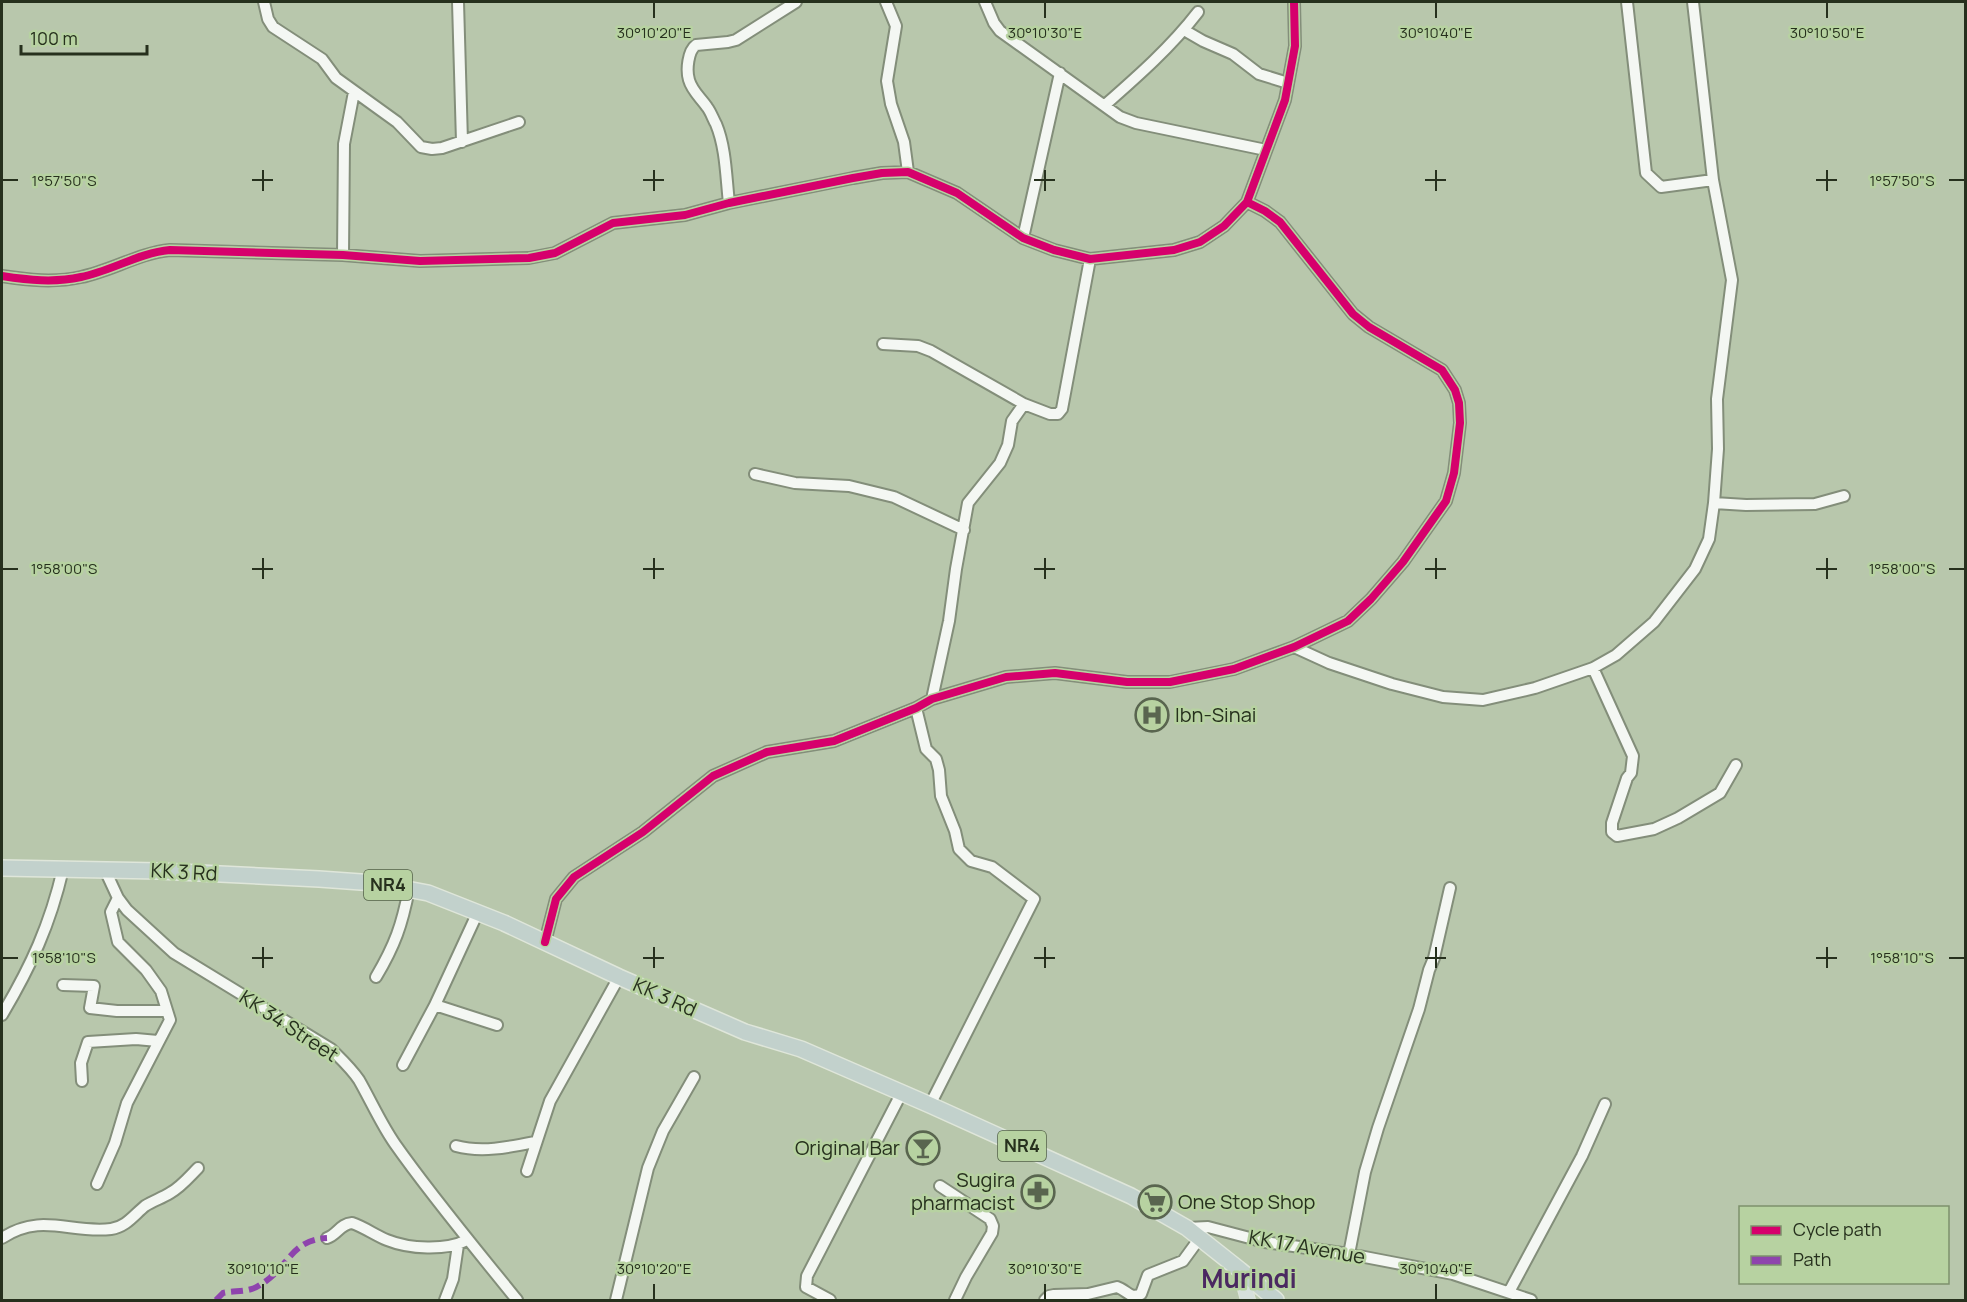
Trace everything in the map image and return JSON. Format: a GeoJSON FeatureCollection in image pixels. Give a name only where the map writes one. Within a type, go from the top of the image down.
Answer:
{"type":"FeatureCollection","features":[{"type":"Feature","properties":{"kind":"highway","name":"KK 3 Rd"},"geometry":{"type":"LineString","coordinates":[[2,868],[319,879],[375,883],[428,893],[478,912],[745,1032],[801,1049],[1131,1196],[1187,1228],[1276,1300]]}},
{"type":"Feature","properties":{"kind":"main road"},"geometry":{"type":"LineString","coordinates":[[1240,1270],[1248,1300]]}},
{"type":"Feature","properties":{"kind":"street"},"geometry":{"type":"LineString","coordinates":[[264,2],[268,19],[273,27],[322,59],[336,78],[397,122],[421,147],[442,148],[519,122]]}},
{"type":"Feature","properties":{"kind":"street"},"geometry":{"type":"LineString","coordinates":[[458,2],[462,142]]}},
{"type":"Feature","properties":{"kind":"street"},"geometry":{"type":"LineString","coordinates":[[729,203],[722,144],[717,127],[707,107],[689,81],[687,71],[692,48],[702,44],[736,40],[796,2]]}},
{"type":"Feature","properties":{"kind":"street"},"geometry":{"type":"LineString","coordinates":[[886,2],[896,26],[887,81],[891,104],[904,142],[908,172]]}},
{"type":"Feature","properties":{"kind":"street"},"geometry":{"type":"LineString","coordinates":[[985,2],[1000,31],[1120,117],[1136,123],[1266,150]]}},
{"type":"Feature","properties":{"kind":"street"},"geometry":{"type":"LineString","coordinates":[[2,276],[42,282],[60,281],[82,277],[155,252],[170,250],[343,255],[420,261],[529,258],[555,253],[613,223],[685,215],[729,203],[853,178],[882,173],[908,172],[957,193],[1023,238],[1054,250],[1090,259],[1174,250],[1200,242],[1224,226],[1247,202],[1285,100],[1295,46],[1294,2]]}},
{"type":"Feature","properties":{"kind":"street"},"geometry":{"type":"LineString","coordinates":[[1627,2],[1646,173],[1661,187],[1713,180]]}},
{"type":"Feature","properties":{"kind":"street"},"geometry":{"type":"LineString","coordinates":[[1294,647],[1329,663],[1392,684],[1443,698],[1483,700],[1535,688],[1593,669],[1616,655],[1654,622],[1695,569],[1709,539],[1714,502],[1718,449],[1718,399],[1732,280],[1713,180],[1693,2]]}},
{"type":"Feature","properties":{"kind":"street"},"geometry":{"type":"LineString","coordinates":[[1105,105],[1161,55],[1198,12]]}},
{"type":"Feature","properties":{"kind":"street"},"geometry":{"type":"LineString","coordinates":[[1184,30],[1233,54],[1258,74],[1288,83]]}},
{"type":"Feature","properties":{"kind":"street"},"geometry":{"type":"LineString","coordinates":[[1023,238],[1060,73]]}},
{"type":"Feature","properties":{"kind":"street"},"geometry":{"type":"LineString","coordinates":[[343,255],[344,144],[354,92]]}},
{"type":"Feature","properties":{"kind":"street"},"geometry":{"type":"LineString","coordinates":[[545,942],[556,899],[574,877],[643,832],[713,777],[767,752],[834,741],[916,708],[932,699],[1006,677],[1055,673],[1127,682],[1170,682],[1234,669],[1294,647],[1348,621],[1363,606],[1403,562],[1446,501],[1455,473],[1460,423],[1459,404],[1455,390],[1442,370],[1369,327],[1353,314],[1280,222],[1247,202]]}},
{"type":"Feature","properties":{"kind":"street"},"geometry":{"type":"LineString","coordinates":[[883,344],[918,346],[931,351],[1024,404],[1050,414],[1058,414],[1062,409],[1090,259]]}},
{"type":"Feature","properties":{"kind":"street"},"geometry":{"type":"LineString","coordinates":[[932,699],[950,621],[956,569],[968,502],[1000,463],[1008,445],[1012,421],[1024,404]]}},
{"type":"Feature","properties":{"kind":"street"},"geometry":{"type":"LineString","coordinates":[[755,474],[795,483],[849,486],[894,497],[964,530]]}},
{"type":"Feature","properties":{"kind":"street"},"geometry":{"type":"LineString","coordinates":[[1714,502],[1755,505],[1815,504],[1844,496]]}},
{"type":"Feature","properties":{"kind":"street"},"geometry":{"type":"LineString","coordinates":[[1593,669],[1633,756],[1631,772],[1612,823],[1612,832],[1617,836],[1654,829],[1678,818],[1720,793],[1736,765]]}},
{"type":"Feature","properties":{"kind":"street"},"geometry":{"type":"LineString","coordinates":[[916,708],[927,749],[936,759],[941,796],[955,831],[959,849],[970,861],[992,867],[1034,899],[930,1105]]}},
{"type":"Feature","properties":{"kind":"street"},"geometry":{"type":"LineString","coordinates":[[2,1015],[37,951],[55,902],[63,869]]}},
{"type":"Feature","properties":{"kind":"street","name":"KK 34 Street"},"geometry":{"type":"LineString","coordinates":[[105,870],[118,898],[138,922],[174,953],[331,1049],[348,1066],[358,1078],[392,1140],[463,1242],[518,1300]]}},
{"type":"Feature","properties":{"kind":"street"},"geometry":{"type":"LineString","coordinates":[[1349,1254],[1365,1172],[1419,1009],[1434,958],[1450,888]]}},
{"type":"Feature","properties":{"kind":"street"},"geometry":{"type":"LineString","coordinates":[[376,977],[393,948],[410,889]]}},
{"type":"Feature","properties":{"kind":"street"},"geometry":{"type":"LineString","coordinates":[[96,1184],[115,1143],[127,1103],[170,1020],[160,991],[146,970],[118,942],[111,912],[118,898]]}},
{"type":"Feature","properties":{"kind":"street"},"geometry":{"type":"LineString","coordinates":[[403,1065],[435,1005],[478,912]]}},
{"type":"Feature","properties":{"kind":"street"},"geometry":{"type":"LineString","coordinates":[[526,1171],[550,1101],[619,977]]}},
{"type":"Feature","properties":{"kind":"street"},"geometry":{"type":"LineString","coordinates":[[63,985],[94,986],[90,1008],[117,1011],[167,1011]]}},
{"type":"Feature","properties":{"kind":"street"},"geometry":{"type":"LineString","coordinates":[[435,1005],[497,1025]]}},
{"type":"Feature","properties":{"kind":"street"},"geometry":{"type":"LineString","coordinates":[[82,1082],[81,1063],[88,1042],[136,1039],[158,1041]]}},
{"type":"Feature","properties":{"kind":"street"},"geometry":{"type":"LineString","coordinates":[[616,1300],[648,1168],[667,1122],[694,1077]]}},
{"type":"Feature","properties":{"kind":"street"},"geometry":{"type":"LineString","coordinates":[[830,1300],[811,1291],[806,1287],[806,1281],[825,1238],[901,1094]]}},
{"type":"Feature","properties":{"kind":"street"},"geometry":{"type":"LineString","coordinates":[[1509,1292],[1582,1156],[1605,1104]]}},
{"type":"Feature","properties":{"kind":"street"},"geometry":{"type":"LineString","coordinates":[[456,1146],[487,1149],[536,1143]]}},
{"type":"Feature","properties":{"kind":"street"},"geometry":{"type":"LineString","coordinates":[[2,1238],[18,1229],[48,1224],[105,1229],[122,1226],[148,1204],[172,1192],[198,1168]]}},
{"type":"Feature","properties":{"kind":"street"},"geometry":{"type":"LineString","coordinates":[[940,1186],[990,1219],[993,1226],[992,1233],[955,1300]]}},
{"type":"Feature","properties":{"kind":"street"},"geometry":{"type":"LineString","coordinates":[[327,1238],[346,1223],[352,1222],[388,1240],[402,1244],[433,1246],[463,1242],[445,1300]]}},
{"type":"Feature","properties":{"kind":"street","name":"KK 17 Avenue"},"geometry":{"type":"LineString","coordinates":[[1187,1228],[1208,1227],[1265,1242],[1349,1254],[1453,1274],[1531,1300]]}},
{"type":"Feature","properties":{"kind":"street"},"geometry":{"type":"LineString","coordinates":[[1045,1300],[1054,1294],[1088,1294],[1117,1287],[1129,1295],[1137,1296],[1142,1294],[1148,1275],[1183,1261],[1199,1239]]}},
{"type":"Feature","properties":{"kind":"marked path"},"geometry":{"type":"LineString","coordinates":[[216,1300],[223,1293],[255,1288],[278,1271],[297,1249],[315,1240],[327,1238]]}},
{"type":"Feature","properties":{"kind":"cycle path"},"geometry":{"type":"LineString","coordinates":[[2,276],[41,280],[71,279],[170,250],[343,255],[420,261],[529,258],[555,253],[613,223],[685,215],[729,203],[853,178],[882,173],[908,172],[957,193],[1023,238],[1054,250],[1090,259],[1174,250],[1200,242],[1224,226],[1247,202],[1285,100],[1295,46],[1294,2]]}},
{"type":"Feature","properties":{"kind":"cycle path"},"geometry":{"type":"LineString","coordinates":[[545,942],[556,899],[574,877],[643,832],[713,776],[767,752],[834,741],[916,708],[932,699],[1006,677],[1055,673],[1127,682],[1170,682],[1234,669],[1294,647],[1348,621],[1371,599],[1403,562],[1446,501],[1454,473],[1460,423],[1459,403],[1455,390],[1442,370],[1369,327],[1353,314],[1280,222],[1247,202]]}},
{"type":"Feature","properties":{"kind":"place","name":"Ibn-Sinai"},"geometry":{"type":"Point","coordinates":[1152,715]}},
{"type":"Feature","properties":{"kind":"place","name":"Original Bar"},"geometry":{"type":"Point","coordinates":[923,1148]}},
{"type":"Feature","properties":{"kind":"place","name":"Sugira pharmacist"},"geometry":{"type":"Point","coordinates":[1038,1192]}},
{"type":"Feature","properties":{"kind":"place","name":"One Stop Shop"},"geometry":{"type":"Point","coordinates":[1155,1202]}},
{"type":"Feature","properties":{"kind":"district","name":"Murindi"},"geometry":{"type":"Point","coordinates":[1249,1279]}}]}
